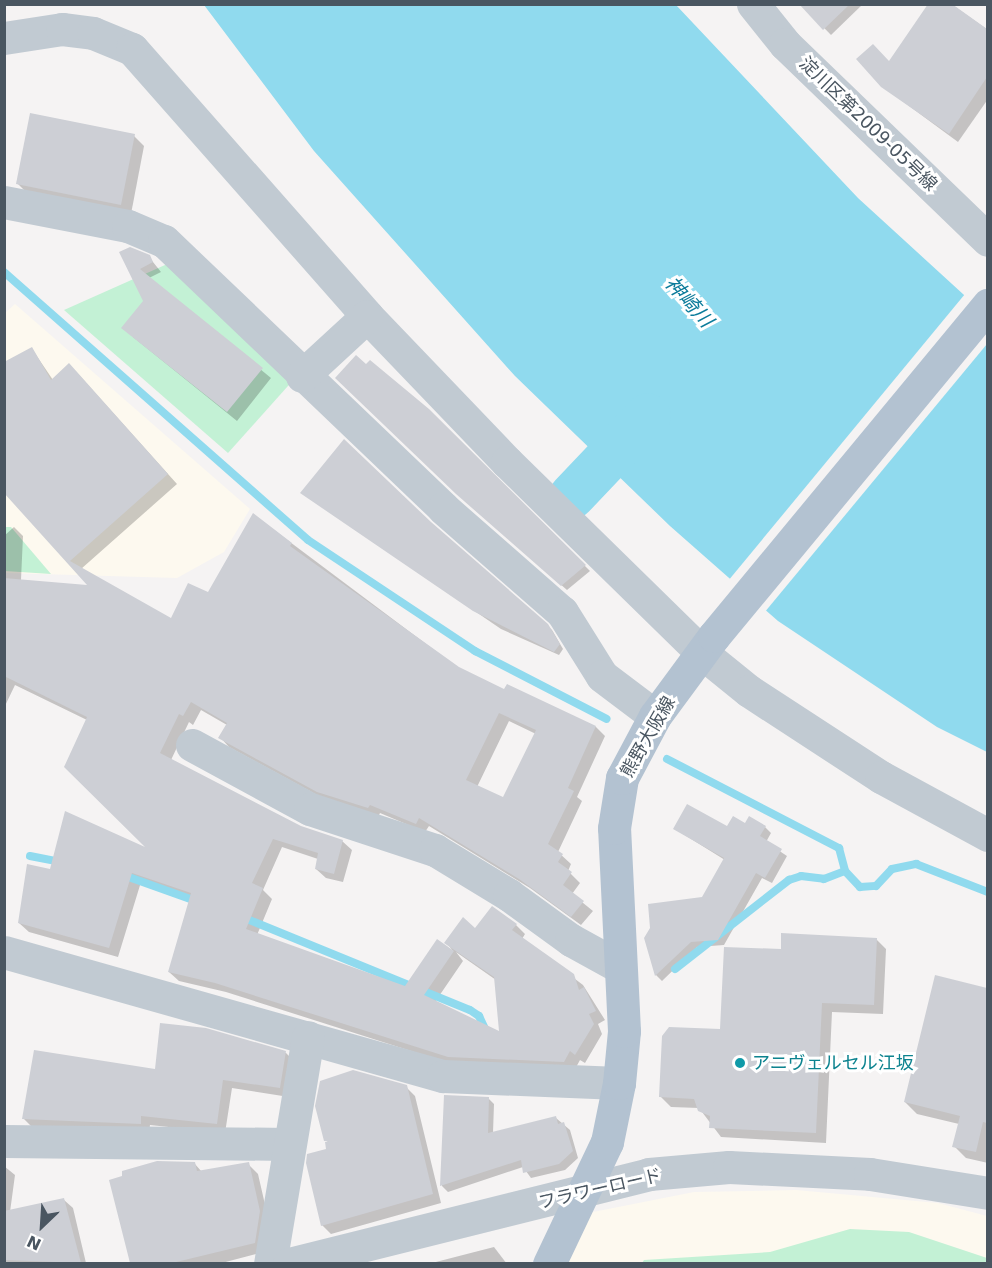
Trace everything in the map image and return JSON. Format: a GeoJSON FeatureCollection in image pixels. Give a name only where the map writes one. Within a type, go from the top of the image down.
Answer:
{"type":"FeatureCollection","features":[{"type":"Feature","properties":{"kind":"main road","name":"熊野大阪線"},"geometry":{"type":"LineString","coordinates":[[549,1263],[580,1193],[607,1142],[619,1083],[624,1031],[614,828],[622,778],[656,716],[708,645],[987,305]]}},
{"type":"Feature","properties":{"kind":"street","name":"淀川区第2009-05号線"},"geometry":{"type":"LineString","coordinates":[[753,4],[785,44],[987,240]]}},
{"type":"Feature","properties":{"kind":"street"},"geometry":{"type":"LineString","coordinates":[[4,38],[57,15],[132,49],[367,316],[507,462],[708,645],[749,691],[881,777],[987,835]]}},
{"type":"Feature","properties":{"kind":"street"},"geometry":{"type":"LineString","coordinates":[[7,199],[129,226],[164,241],[302,376],[443,508],[562,612],[602,676],[656,716]]}},
{"type":"Feature","properties":{"kind":"street"},"geometry":{"type":"LineString","coordinates":[[302,376],[367,316]]}},
{"type":"Feature","properties":{"kind":"street"},"geometry":{"type":"LineString","coordinates":[[192,745],[310,809],[435,850],[509,895],[571,940],[620,967]]}},
{"type":"Feature","properties":{"kind":"street"},"geometry":{"type":"LineString","coordinates":[[4,952],[443,1076],[619,1083]]}},
{"type":"Feature","properties":{"kind":"street"},"geometry":{"type":"LineString","coordinates":[[270,1263],[288,1144],[308,1037]]}},
{"type":"Feature","properties":{"kind":"street"},"geometry":{"type":"LineString","coordinates":[[4,1141],[288,1144]]}},
{"type":"Feature","properties":{"kind":"street","name":"フラワーロード"},"geometry":{"type":"LineString","coordinates":[[289,1263],[580,1193],[649,1174],[729,1167],[870,1174],[987,1193]]}},
{"type":"Feature","properties":{"kind":"shaded area"},"geometry":{"type":"Polygon","coordinates":[[[15,304],[250,509],[224,552],[177,578],[5,573],[4,314],[15,304]]]}},
{"type":"Feature","properties":{"kind":"shaded area"},"geometry":{"type":"Polygon","coordinates":[[[796,1190],[938,1203],[987,1216],[987,1263],[566,1264],[588,1213],[694,1192],[796,1190]]]}},
{"type":"Feature","properties":{"kind":"green space"},"geometry":{"type":"Polygon","coordinates":[[[174,261],[296,377],[228,453],[64,310],[174,261]]]}},
{"type":"Feature","properties":{"kind":"green space"},"geometry":{"type":"Polygon","coordinates":[[[5,527],[11,527],[51,574],[5,571],[5,527]]]}},
{"type":"Feature","properties":{"kind":"green space"},"geometry":{"type":"Polygon","coordinates":[[[850,1229],[909,1232],[987,1258],[987,1263],[642,1263],[644,1260],[770,1252],[850,1229]]]}},
{"type":"Feature","properties":{"kind":"water","name":"神崎川"},"geometry":{"type":"Polygon","coordinates":[[[204,5],[676,5],[858,198],[987,316],[987,752],[937,727],[778,621],[670,526],[515,376],[314,151],[204,5]]]}},
{"type":"Feature","properties":{"kind":"pier"},"geometry":{"type":"Polygon","coordinates":[[[965,294],[988,313],[987,344],[764,613],[728,581],[965,294]]]}},
{"type":"Feature","properties":{"kind":"building"},"geometry":{"type":"Polygon","coordinates":[[[799,4],[850,4],[823,30],[799,4]]]}},
{"type":"Feature","properties":{"kind":"building"},"geometry":{"type":"Polygon","coordinates":[[[928,4],[952,4],[987,29],[987,77],[949,134],[881,87],[856,59],[873,44],[889,61],[928,4]]]}},
{"type":"Feature","properties":{"kind":"building"},"geometry":{"type":"Polygon","coordinates":[[[30,113],[135,134],[121,205],[16,184],[30,113]]]}},
{"type":"Feature","properties":{"kind":"building"},"geometry":{"type":"Polygon","coordinates":[[[130,247],[150,255],[153,262],[140,269],[263,368],[227,412],[121,328],[143,301],[119,252],[130,247]]]}},
{"type":"Feature","properties":{"kind":"building"},"geometry":{"type":"Polygon","coordinates":[[[32,347],[51,380],[69,363],[168,474],[70,561],[171,618],[188,583],[208,592],[253,513],[292,543],[290,546],[459,667],[504,689],[507,684],[596,726],[568,788],[574,791],[548,844],[563,854],[558,862],[572,872],[563,885],[584,901],[571,917],[519,879],[419,818],[416,824],[370,805],[368,808],[317,792],[218,738],[227,723],[191,702],[183,716],[179,714],[160,753],[301,826],[343,840],[334,874],[315,869],[318,853],[273,839],[252,883],[263,888],[246,929],[405,986],[437,939],[454,951],[424,995],[499,1031],[494,977],[444,943],[463,917],[475,928],[492,906],[517,924],[512,930],[574,974],[579,990],[584,987],[596,1011],[589,1014],[594,1024],[575,1055],[570,1051],[564,1062],[448,1057],[215,983],[168,972],[191,893],[132,873],[109,948],[18,923],[27,864],[50,869],[65,811],[145,847],[64,767],[87,717],[4,676],[4,578],[87,585],[4,493],[4,362],[32,347]],[[499,713],[466,780],[503,797],[536,730],[499,713]]]}},
{"type":"Feature","properties":{"kind":"building"},"geometry":{"type":"Polygon","coordinates":[[[356,355],[366,364],[370,360],[429,409],[586,565],[561,586],[456,494],[335,378],[356,355]]]}},
{"type":"Feature","properties":{"kind":"building"},"geometry":{"type":"Polygon","coordinates":[[[344,439],[431,522],[548,624],[560,644],[554,652],[473,611],[300,493],[344,439]]]}},
{"type":"Feature","properties":{"kind":"building"},"geometry":{"type":"Polygon","coordinates":[[[687,804],[727,826],[733,816],[745,823],[749,816],[766,826],[760,836],[782,849],[765,878],[756,873],[718,940],[691,942],[655,976],[644,938],[650,928],[648,904],[702,897],[724,858],[673,829],[687,804]]]}},
{"type":"Feature","properties":{"kind":"building","name":"アニヴェルセル江坂"},"geometry":{"type":"Polygon","coordinates":[[[781,933],[877,938],[874,1005],[822,1003],[816,1133],[709,1128],[710,1116],[698,1111],[694,1099],[659,1097],[662,1036],[669,1027],[720,1029],[724,947],[781,949],[781,933]]]}},
{"type":"Feature","properties":{"kind":"building"},"geometry":{"type":"Polygon","coordinates":[[[935,975],[987,988],[987,1123],[983,1122],[976,1152],[952,1147],[960,1116],[904,1102],[935,975]]]}},
{"type":"Feature","properties":{"kind":"building"},"geometry":{"type":"Polygon","coordinates":[[[160,1023],[206,1028],[286,1051],[280,1088],[223,1080],[217,1124],[141,1116],[141,1124],[22,1119],[34,1050],[155,1069],[160,1023]]]}},
{"type":"Feature","properties":{"kind":"building"},"geometry":{"type":"Polygon","coordinates":[[[353,1070],[407,1085],[433,1194],[321,1226],[306,1163],[307,1154],[326,1149],[325,1142],[329,1141],[324,1141],[315,1106],[320,1081],[353,1070]]]}},
{"type":"Feature","properties":{"kind":"building"},"geometry":{"type":"Polygon","coordinates":[[[444,1095],[489,1097],[488,1133],[556,1116],[558,1124],[564,1122],[573,1151],[559,1164],[523,1173],[521,1160],[440,1186],[444,1095]]]}},
{"type":"Feature","properties":{"kind":"building"},"geometry":{"type":"Polygon","coordinates":[[[157,1161],[195,1162],[197,1171],[249,1162],[260,1211],[255,1243],[172,1263],[130,1263],[109,1180],[122,1176],[122,1171],[157,1161]]]}},
{"type":"Feature","properties":{"kind":"building"},"geometry":{"type":"Polygon","coordinates":[[[64,1198],[81,1263],[4,1260],[4,1211],[64,1198]]]}},
{"type":"Feature","properties":{"kind":"waterway"},"geometry":{"type":"LineString","coordinates":[[4,272],[308,540],[475,651],[607,719]]}},
{"type":"Feature","properties":{"kind":"waterway"},"geometry":{"type":"LineString","coordinates":[[572,496],[648,416]]}},
{"type":"Feature","properties":{"kind":"waterway"},"geometry":{"type":"LineString","coordinates":[[667,759],[839,848],[845,871],[860,887],[876,886],[892,869],[916,864],[988,892]]}},
{"type":"Feature","properties":{"kind":"waterway"},"geometry":{"type":"LineString","coordinates":[[30,856],[61,862]]}},
{"type":"Feature","properties":{"kind":"waterway"},"geometry":{"type":"LineString","coordinates":[[675,969],[789,880],[801,876],[824,879],[845,871]]}},
{"type":"Feature","properties":{"kind":"waterway"},"geometry":{"type":"LineString","coordinates":[[123,875],[199,902]]}},
{"type":"Feature","properties":{"kind":"waterway"},"geometry":{"type":"LineString","coordinates":[[242,917],[470,1010],[479,1016],[487,1033]]}},
{"type":"Feature","properties":{"kind":"place","name":"アニヴェルセル江坂"},"geometry":{"type":"Point","coordinates":[740,1063]}}]}
